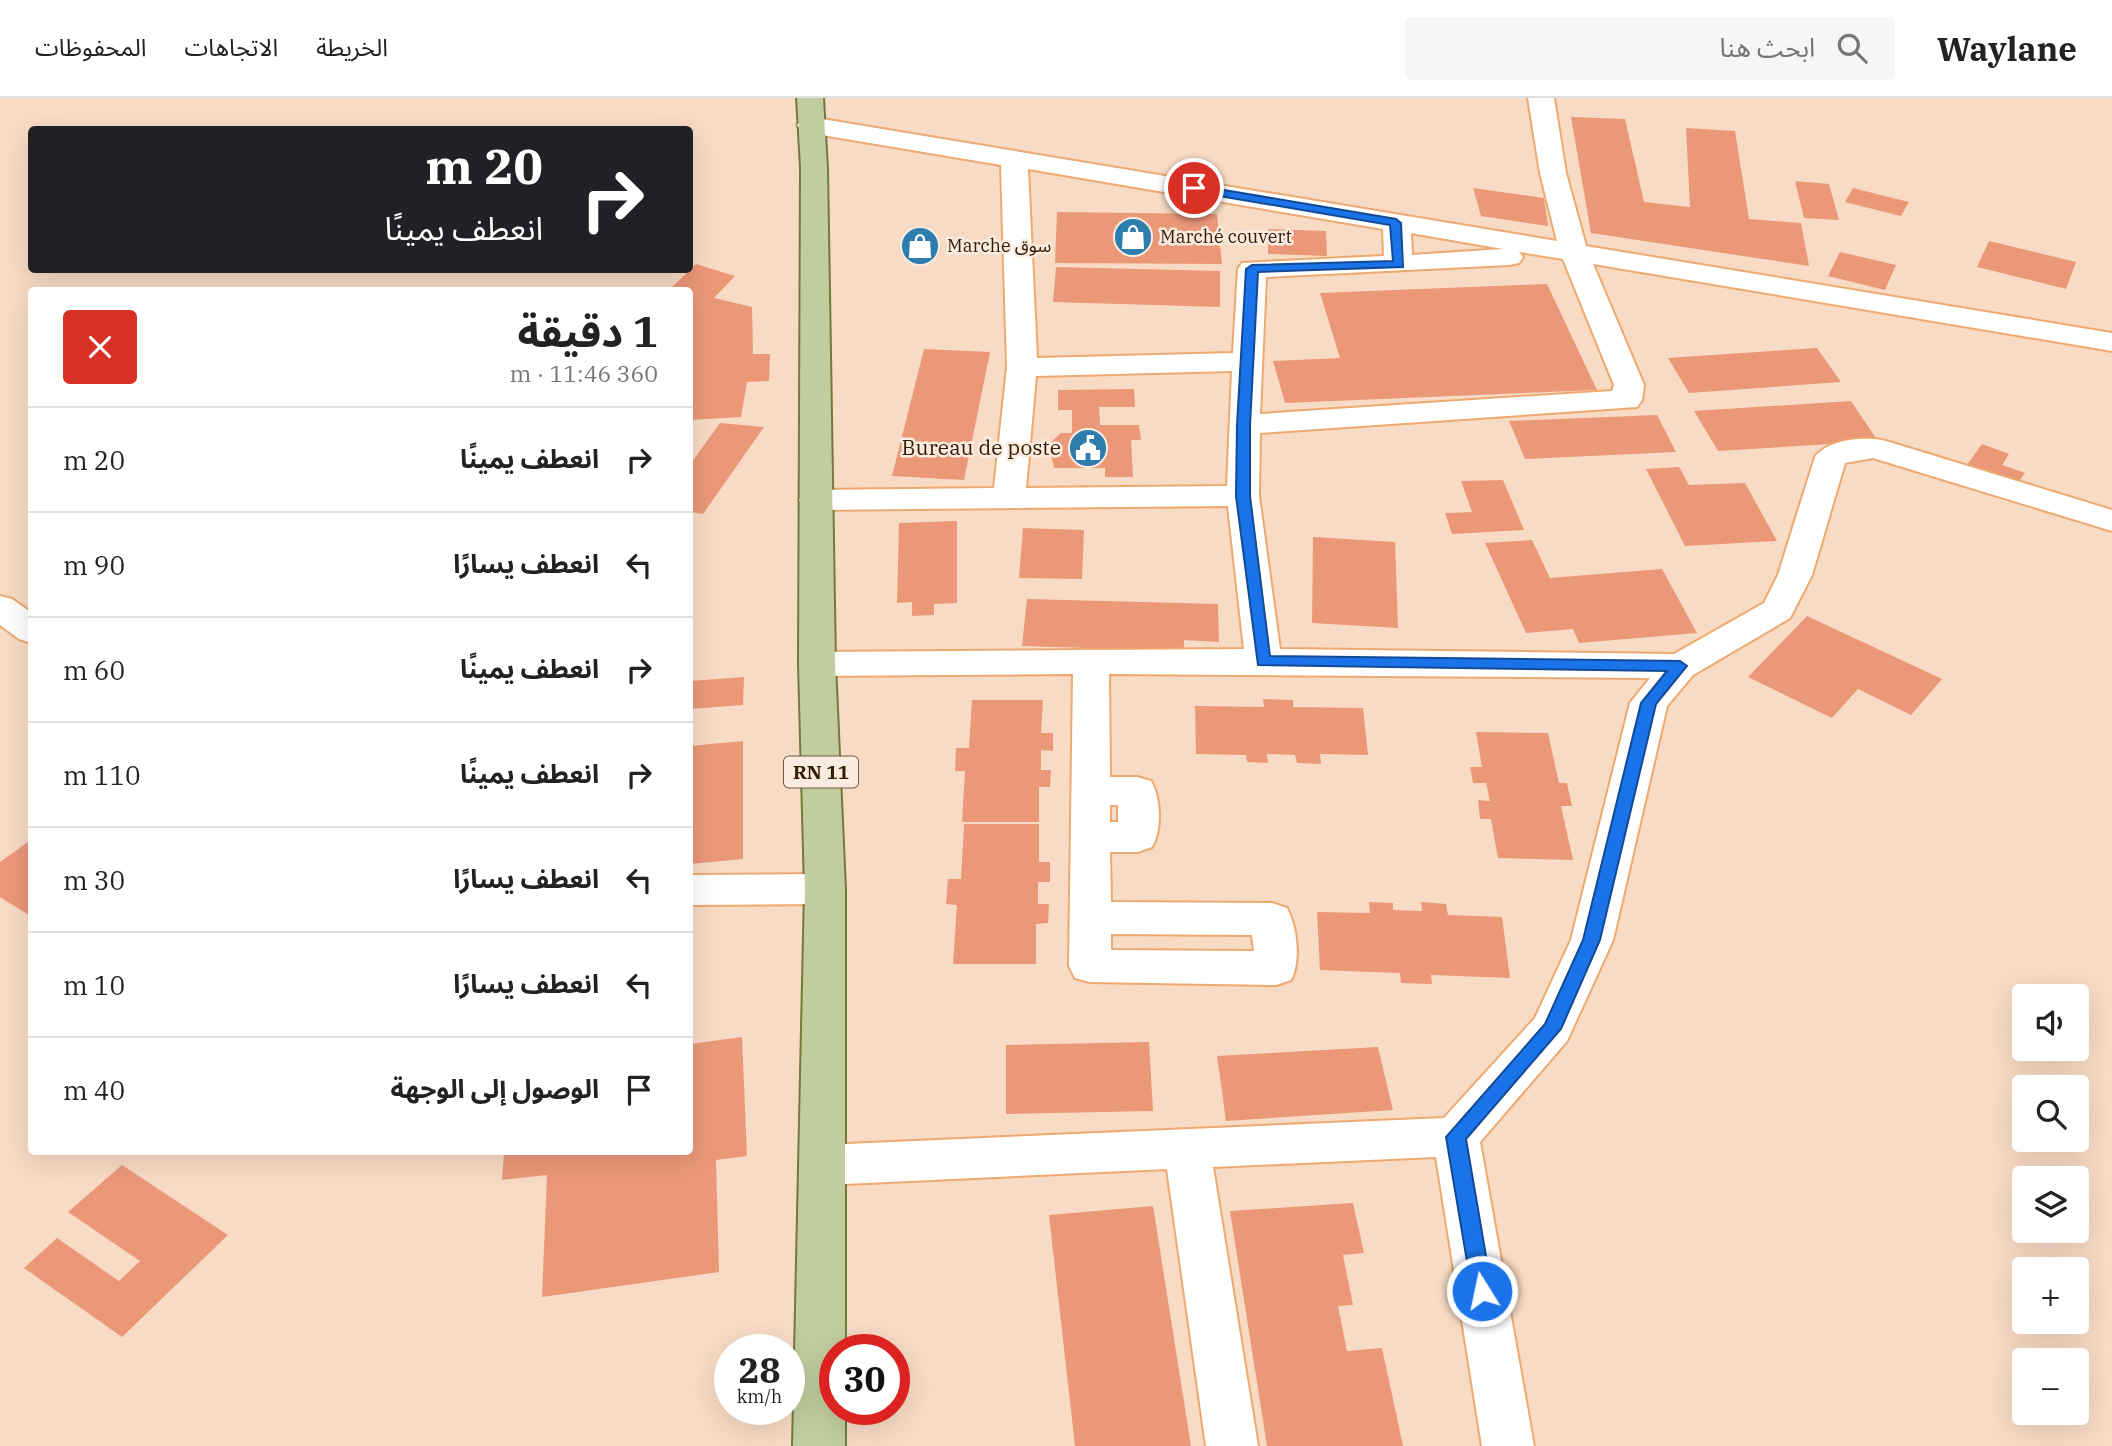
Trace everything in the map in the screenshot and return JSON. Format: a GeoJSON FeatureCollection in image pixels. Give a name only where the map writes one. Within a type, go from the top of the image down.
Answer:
{"type":"FeatureCollection","features":[{"type":"Feature","properties":{"kind":"main road","name":"RN 11"},"geometry":{"type":"LineString","coordinates":[[810,111],[814,168],[817,664],[825,889],[819,1446]]}},
{"type":"Feature","properties":{"kind":"street"},"geometry":{"type":"LineString","coordinates":[[1244,425],[1345,416],[1626,400],[1629,385],[1574,252],[1553,173],[1541,98]]}},
{"type":"Feature","properties":{"kind":"street"},"geometry":{"type":"LineString","coordinates":[[810,111],[1013,157],[2112,342]]}},
{"type":"Feature","properties":{"kind":"street"},"geometry":{"type":"LineString","coordinates":[[1010,498],[1022,368],[1013,157]]}},
{"type":"Feature","properties":{"kind":"street"},"geometry":{"type":"LineString","coordinates":[[1396,223],[1399,264]]}},
{"type":"Feature","properties":{"kind":"street"},"geometry":{"type":"LineString","coordinates":[[1263,661],[1243,496],[1252,269],[1399,264],[1574,252]]}},
{"type":"Feature","properties":{"kind":"street"},"geometry":{"type":"LineString","coordinates":[[1022,368],[1248,362]]}},
{"type":"Feature","properties":{"kind":"street"},"geometry":{"type":"LineString","coordinates":[[823,1165],[1456,1137],[1552,1029],[1592,940],[1649,703],[1680,666],[1778,610],[1795,575],[1831,457],[1875,448],[2112,521]]}},
{"type":"Feature","properties":{"kind":"street"},"geometry":{"type":"LineString","coordinates":[[816,500],[1243,496]]}},
{"type":"Feature","properties":{"kind":"street"},"geometry":{"type":"LineString","coordinates":[[0,607],[28,628]]}},
{"type":"Feature","properties":{"kind":"street"},"geometry":{"type":"LineString","coordinates":[[817,664],[1263,661],[1680,666]]}},
{"type":"Feature","properties":{"kind":"street"},"geometry":{"type":"LineString","coordinates":[[1090,662],[1091,918]]}},
{"type":"Feature","properties":{"kind":"street"},"geometry":{"type":"LineString","coordinates":[[693,890],[825,889]]}},
{"type":"Feature","properties":{"kind":"street"},"geometry":{"type":"LineString","coordinates":[[1456,1137],[1508,1446]]}},
{"type":"Feature","properties":{"kind":"street"},"geometry":{"type":"LineString","coordinates":[[1187,1149],[1232,1446]]}},
{"type":"Feature","properties":{"kind":"building"},"geometry":{"type":"Polygon","coordinates":[[[1571,117],[1625,119],[1644,202],[1690,207],[1686,128],[1735,131],[1749,219],[1801,223],[1809,266],[1591,233],[1571,117]]]}},
{"type":"Feature","properties":{"kind":"building"},"geometry":{"type":"Polygon","coordinates":[[[1795,181],[1829,184],[1839,220],[1804,218],[1795,181]]]}},
{"type":"Feature","properties":{"kind":"building"},"geometry":{"type":"Polygon","coordinates":[[[1473,188],[1544,198],[1548,226],[1481,216],[1473,188]]]}},
{"type":"Feature","properties":{"kind":"building"},"geometry":{"type":"Polygon","coordinates":[[[1853,188],[1909,202],[1901,216],[1845,202],[1853,188]]]}},
{"type":"Feature","properties":{"kind":"building"},"geometry":{"type":"Polygon","coordinates":[[[1057,212],[1217,214],[1222,264],[1055,263],[1057,212]]]}},
{"type":"Feature","properties":{"kind":"building"},"geometry":{"type":"Polygon","coordinates":[[[1268,229],[1326,231],[1327,256],[1268,254],[1268,229]]]}},
{"type":"Feature","properties":{"kind":"building"},"geometry":{"type":"Polygon","coordinates":[[[1989,241],[2076,262],[2066,289],[1977,267],[1989,241]]]}},
{"type":"Feature","properties":{"kind":"building"},"geometry":{"type":"Polygon","coordinates":[[[1840,252],[1896,265],[1885,290],[1828,276],[1840,252]]]}},
{"type":"Feature","properties":{"kind":"building"},"geometry":{"type":"Polygon","coordinates":[[[696,264],[735,276],[714,298],[752,307],[753,354],[770,354],[769,381],[747,382],[741,417],[693,420],[693,287],[672,287],[687,273],[693,273],[696,264]]]}},
{"type":"Feature","properties":{"kind":"building"},"geometry":{"type":"Polygon","coordinates":[[[1056,267],[1220,271],[1220,307],[1053,302],[1056,267]]]}},
{"type":"Feature","properties":{"kind":"building"},"geometry":{"type":"Polygon","coordinates":[[[1547,284],[1597,390],[1285,403],[1273,361],[1340,358],[1320,293],[1547,284]]]}},
{"type":"Feature","properties":{"kind":"building"},"geometry":{"type":"Polygon","coordinates":[[[1817,348],[1841,382],[1689,393],[1668,358],[1817,348]]]}},
{"type":"Feature","properties":{"kind":"building"},"geometry":{"type":"Polygon","coordinates":[[[924,349],[990,352],[964,480],[892,476],[924,349]]]}},
{"type":"Feature","properties":{"kind":"building"},"geometry":{"type":"Polygon","coordinates":[[[1134,389],[1135,407],[1099,407],[1100,425],[1139,425],[1141,440],[1131,440],[1133,477],[1105,477],[1105,468],[1054,468],[1049,444],[1061,433],[1072,433],[1072,410],[1058,410],[1058,390],[1134,389]]]}},
{"type":"Feature","properties":{"kind":"building"},"geometry":{"type":"Polygon","coordinates":[[[1851,401],[1878,441],[1718,451],[1694,411],[1851,401]]]}},
{"type":"Feature","properties":{"kind":"building"},"geometry":{"type":"Polygon","coordinates":[[[1657,415],[1676,452],[1525,459],[1509,421],[1657,415]]]}},
{"type":"Feature","properties":{"kind":"building"},"geometry":{"type":"Polygon","coordinates":[[[720,423],[764,427],[703,514],[693,512],[694,459],[720,423]]]}},
{"type":"Feature","properties":{"kind":"building"},"geometry":{"type":"Polygon","coordinates":[[[1982,444],[2009,454],[2002,465],[2025,473],[2015,487],[1964,469],[1982,444]]]}},
{"type":"Feature","properties":{"kind":"building"},"geometry":{"type":"Polygon","coordinates":[[[1679,467],[1689,485],[1745,483],[1777,541],[1685,546],[1646,469],[1679,467]]]}},
{"type":"Feature","properties":{"kind":"building"},"geometry":{"type":"Polygon","coordinates":[[[1503,480],[1524,530],[1452,534],[1445,513],[1472,512],[1461,481],[1503,480]]]}},
{"type":"Feature","properties":{"kind":"building"},"geometry":{"type":"Polygon","coordinates":[[[957,521],[957,603],[934,604],[934,615],[912,616],[912,602],[897,603],[899,523],[957,521]]]}},
{"type":"Feature","properties":{"kind":"building"},"geometry":{"type":"Polygon","coordinates":[[[1023,528],[1084,530],[1082,579],[1019,578],[1023,528]]]}},
{"type":"Feature","properties":{"kind":"building"},"geometry":{"type":"Polygon","coordinates":[[[1313,537],[1395,542],[1398,628],[1312,623],[1313,537]]]}},
{"type":"Feature","properties":{"kind":"building"},"geometry":{"type":"Polygon","coordinates":[[[1532,540],[1550,578],[1662,569],[1697,633],[1579,643],[1573,629],[1526,633],[1485,543],[1532,540]]]}},
{"type":"Feature","properties":{"kind":"building"},"geometry":{"type":"Polygon","coordinates":[[[1027,599],[1218,604],[1219,642],[1184,640],[1184,651],[1022,646],[1027,599]]]}},
{"type":"Feature","properties":{"kind":"building"},"geometry":{"type":"Polygon","coordinates":[[[1807,616],[1942,679],[1911,715],[1858,689],[1832,718],[1748,677],[1807,616]]]}},
{"type":"Feature","properties":{"kind":"building"},"geometry":{"type":"Polygon","coordinates":[[[744,677],[743,705],[693,709],[693,681],[744,677]]]}},
{"type":"Feature","properties":{"kind":"building"},"geometry":{"type":"Polygon","coordinates":[[[1263,699],[1293,700],[1293,707],[1363,708],[1368,755],[1320,754],[1321,764],[1297,763],[1295,755],[1267,754],[1268,763],[1247,762],[1246,755],[1196,754],[1195,706],[1264,707],[1263,699]]]}},
{"type":"Feature","properties":{"kind":"building"},"geometry":{"type":"Polygon","coordinates":[[[972,700],[1043,700],[1041,733],[1053,733],[1053,751],[1041,750],[1041,770],[1051,770],[1050,787],[1039,787],[1039,822],[962,822],[965,771],[955,771],[956,748],[969,748],[972,700]]]}},
{"type":"Feature","properties":{"kind":"building"},"geometry":{"type":"Polygon","coordinates":[[[1476,732],[1548,733],[1559,783],[1567,783],[1572,806],[1561,806],[1573,860],[1498,858],[1491,819],[1480,819],[1478,800],[1490,801],[1486,783],[1473,783],[1470,767],[1482,767],[1476,732]]]}},
{"type":"Feature","properties":{"kind":"building"},"geometry":{"type":"Polygon","coordinates":[[[743,741],[743,859],[693,864],[693,746],[743,741]]]}},
{"type":"Feature","properties":{"kind":"building"},"geometry":{"type":"Polygon","coordinates":[[[964,824],[1039,824],[1039,862],[1050,862],[1050,882],[1038,882],[1038,904],[1049,904],[1048,923],[1036,924],[1036,964],[953,964],[957,905],[946,904],[948,879],[961,879],[964,824]]]}},
{"type":"Feature","properties":{"kind":"building"},"geometry":{"type":"Polygon","coordinates":[[[28,842],[28,914],[0,897],[0,862],[28,842]]]}},
{"type":"Feature","properties":{"kind":"building"},"geometry":{"type":"Polygon","coordinates":[[[1369,902],[1393,903],[1393,910],[1422,911],[1421,902],[1446,904],[1448,915],[1502,917],[1510,978],[1431,975],[1432,984],[1401,983],[1400,973],[1320,970],[1317,912],[1370,913],[1369,902]]]}},
{"type":"Feature","properties":{"kind":"building"},"geometry":{"type":"Polygon","coordinates":[[[742,1037],[747,1156],[716,1160],[719,1272],[542,1297],[547,1175],[502,1180],[504,1155],[693,1155],[693,1044],[742,1037]]]}},
{"type":"Feature","properties":{"kind":"building"},"geometry":{"type":"Polygon","coordinates":[[[1149,1042],[1153,1111],[1006,1114],[1006,1045],[1149,1042]]]}},
{"type":"Feature","properties":{"kind":"building"},"geometry":{"type":"Polygon","coordinates":[[[1378,1047],[1393,1110],[1226,1121],[1217,1056],[1378,1047]]]}},
{"type":"Feature","properties":{"kind":"building"},"geometry":{"type":"Polygon","coordinates":[[[122,1165],[228,1235],[122,1337],[24,1268],[57,1238],[119,1281],[140,1261],[68,1212],[122,1165]]]}},
{"type":"Feature","properties":{"kind":"building"},"geometry":{"type":"Polygon","coordinates":[[[1353,1203],[1364,1253],[1343,1255],[1353,1305],[1338,1306],[1347,1351],[1382,1348],[1403,1446],[1267,1446],[1230,1211],[1353,1203]]]}},
{"type":"Feature","properties":{"kind":"building"},"geometry":{"type":"Polygon","coordinates":[[[1153,1206],[1191,1446],[1075,1446],[1049,1215],[1153,1206]]]}},
{"type":"Feature","properties":{"kind":"place","name":"Marché couvert"},"geometry":{"type":"Point","coordinates":[1133,237]}},
{"type":"Feature","properties":{"kind":"place","name":"Marche سوق"},"geometry":{"type":"Point","coordinates":[920,246]}},
{"type":"Feature","properties":{"kind":"place","name":"Bureau de poste"},"geometry":{"type":"Point","coordinates":[1088,448]}},
{"type":"Feature","properties":{"kind":"route"},"geometry":{"type":"LineString","coordinates":[[1194,188],[1396,223],[1399,264],[1252,269],[1243,496],[1263,661],[1680,666],[1649,703],[1592,940],[1552,1029],[1456,1137],[1482,1291]]}}]}
